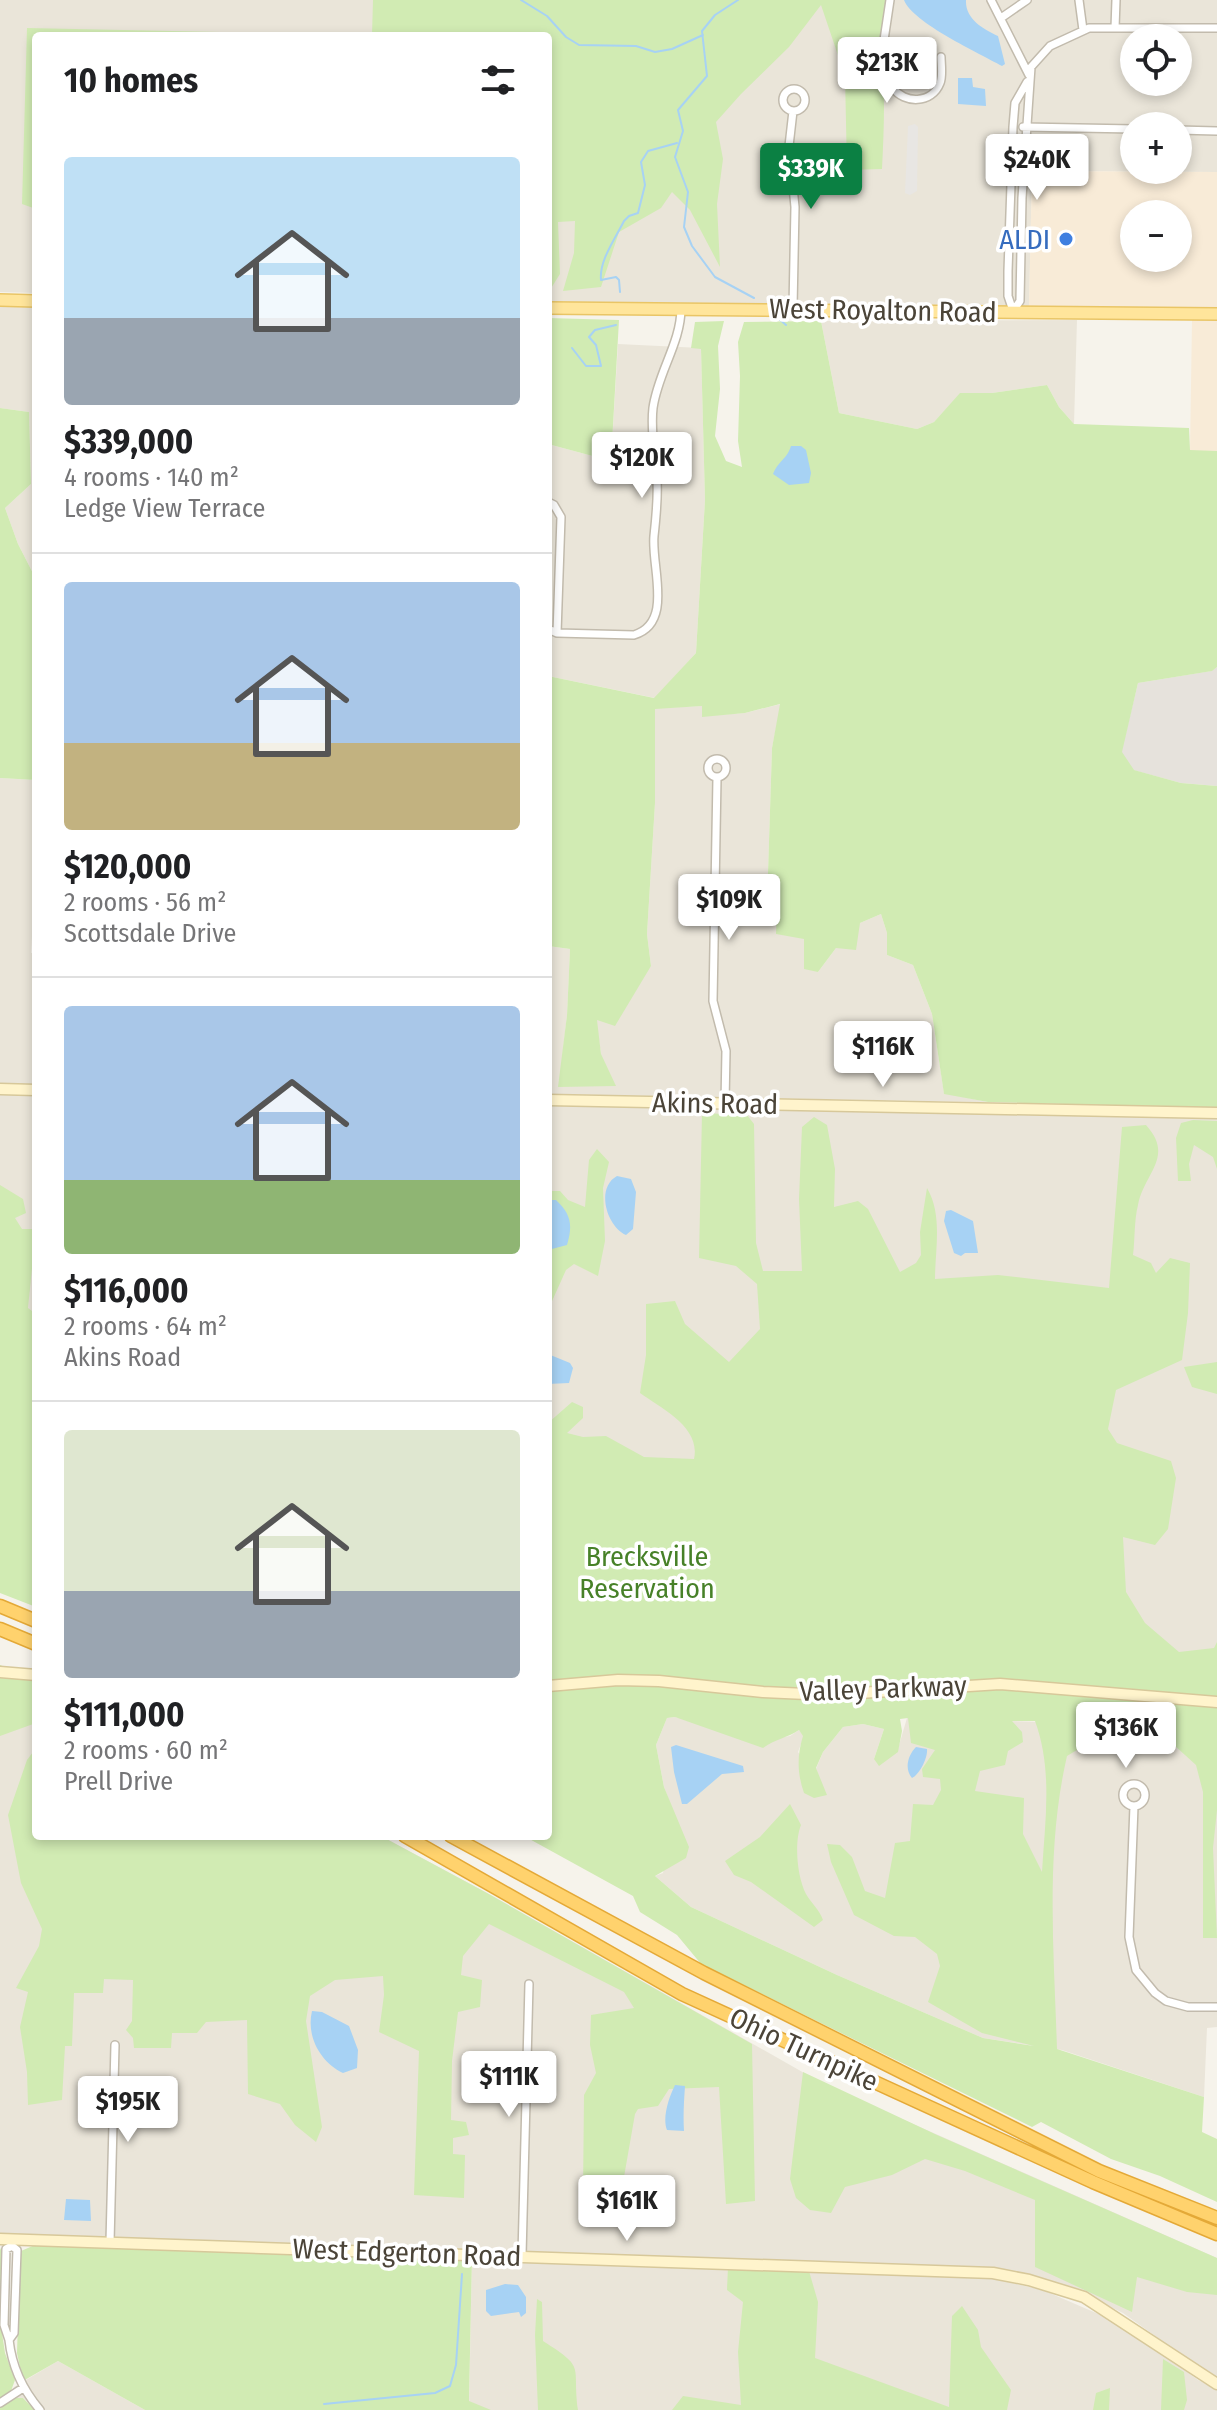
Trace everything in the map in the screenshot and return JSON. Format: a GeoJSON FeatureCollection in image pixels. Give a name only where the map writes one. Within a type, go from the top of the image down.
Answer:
{"type":"FeatureCollection","features":[{"type":"Feature","properties":{"kind":"highway"},"geometry":{"type":"LineString","coordinates":[[0,1606],[32,1619]]}},
{"type":"Feature","properties":{"kind":"highway"},"geometry":{"type":"LineString","coordinates":[[0,1629],[32,1642]]}},
{"type":"Feature","properties":{"kind":"highway","name":"Ohio Turnpike"},"geometry":{"type":"LineString","coordinates":[[412,1840],[682,1994],[1093,2182],[1217,2234]]}},
{"type":"Feature","properties":{"kind":"highway","name":"Ohio Turnpike"},"geometry":{"type":"LineString","coordinates":[[458,1840],[760,2002],[1099,2171],[1217,2218]]}},
{"type":"Feature","properties":{"kind":"main road"},"geometry":{"type":"LineString","coordinates":[[0,300],[32,301]]}},
{"type":"Feature","properties":{"kind":"main road","name":"West Royalton Road"},"geometry":{"type":"LineString","coordinates":[[552,308],[1217,314]]}},
{"type":"Feature","properties":{"kind":"street"},"geometry":{"type":"LineString","coordinates":[[890,0],[884,40],[893,88],[897,93],[904,99],[917,100],[932,94],[940,83],[941,57]]}},
{"type":"Feature","properties":{"kind":"street"},"geometry":{"type":"LineString","coordinates":[[991,0],[1029,78]]}},
{"type":"Feature","properties":{"kind":"street"},"geometry":{"type":"LineString","coordinates":[[1001,18],[1027,0]]}},
{"type":"Feature","properties":{"kind":"street"},"geometry":{"type":"LineString","coordinates":[[1079,0],[1083,30]]}},
{"type":"Feature","properties":{"kind":"street"},"geometry":{"type":"LineString","coordinates":[[1115,28],[1116,0]]}},
{"type":"Feature","properties":{"kind":"street"},"geometry":{"type":"LineString","coordinates":[[1013,311],[1020,301],[1025,127],[1031,67],[1050,46],[1089,28],[1217,28]]}},
{"type":"Feature","properties":{"kind":"street"},"geometry":{"type":"LineString","coordinates":[[1013,311],[1008,296],[1008,271],[1013,127],[1015,103],[1029,78]]}},
{"type":"Feature","properties":{"kind":"street"},"geometry":{"type":"LineString","coordinates":[[793,111],[789,146],[795,207],[793,308]]}},
{"type":"Feature","properties":{"kind":"street"},"geometry":{"type":"LineString","coordinates":[[1013,127],[1120,129]]}},
{"type":"Feature","properties":{"kind":"street"},"geometry":{"type":"LineString","coordinates":[[1192,130],[1217,131]]}},
{"type":"Feature","properties":{"kind":"street"},"geometry":{"type":"LineString","coordinates":[[552,631],[634,635],[644,631],[656,616],[657,574],[653,559],[658,498],[652,422],[659,383],[681,329],[681,308]]}},
{"type":"Feature","properties":{"kind":"street"},"geometry":{"type":"LineString","coordinates":[[552,504],[561,517],[557,633]]}},
{"type":"Feature","properties":{"kind":"street"},"geometry":{"type":"LineString","coordinates":[[717,778],[713,1001],[726,1051],[725,1103]]}},
{"type":"Feature","properties":{"kind":"street"},"geometry":{"type":"LineString","coordinates":[[0,1089],[32,1090]]}},
{"type":"Feature","properties":{"kind":"street","name":"Akins Road"},"geometry":{"type":"LineString","coordinates":[[552,1100],[1217,1113]]}},
{"type":"Feature","properties":{"kind":"street"},"geometry":{"type":"LineString","coordinates":[[0,1672],[32,1675]]}},
{"type":"Feature","properties":{"kind":"street","name":"Valley Parkway"},"geometry":{"type":"LineString","coordinates":[[552,1686],[618,1680],[659,1681],[828,1695],[1000,1684],[1217,1702]]}},
{"type":"Feature","properties":{"kind":"street"},"geometry":{"type":"LineString","coordinates":[[1134,1806],[1129,1937],[1136,1970],[1149,1988],[1166,2001],[1188,2007],[1217,2007]]}},
{"type":"Feature","properties":{"kind":"street"},"geometry":{"type":"LineString","coordinates":[[522,2255],[529,1984]]}},
{"type":"Feature","properties":{"kind":"street"},"geometry":{"type":"LineString","coordinates":[[110,2242],[115,2045]]}},
{"type":"Feature","properties":{"kind":"street","name":"West Edgerton Road"},"geometry":{"type":"LineString","coordinates":[[0,2239],[12,2243],[110,2242],[993,2273],[1029,2280],[1084,2297],[1217,2384]]}},
{"type":"Feature","properties":{"kind":"street"},"geometry":{"type":"LineString","coordinates":[[12,2243],[6,2249],[4,2325],[23,2388],[40,2410]]}},
{"type":"Feature","properties":{"kind":"street"},"geometry":{"type":"LineString","coordinates":[[0,2403],[23,2388]]}},
{"type":"Feature","properties":{"kind":"shaded area"},"geometry":{"type":"Polygon","coordinates":[[[0,0],[1217,0],[1217,172],[1192,172],[1192,112],[1120,112],[1120,171],[1032,171],[1029,309],[552,303],[552,32],[32,32],[32,293],[0,292],[0,0]]]}},
{"type":"Feature","properties":{"kind":"shaded area"},"geometry":{"type":"Polygon","coordinates":[[[915,124],[918,127],[917,191],[910,195],[905,193],[908,126],[915,124]]]}},
{"type":"Feature","properties":{"kind":"shaded area"},"geometry":{"type":"Polygon","coordinates":[[[1032,171],[1120,171],[1120,184],[1192,184],[1192,172],[1217,172],[1217,308],[1029,306],[1032,171]]]}},
{"type":"Feature","properties":{"kind":"shaded area"},"geometry":{"type":"Polygon","coordinates":[[[0,306],[32,307],[32,571],[5,508],[31,484],[29,412],[0,408],[0,306]]]}},
{"type":"Feature","properties":{"kind":"shaded area"},"geometry":{"type":"Polygon","coordinates":[[[1077,320],[1074,424],[1059,407],[1047,385],[992,393],[961,393],[934,422],[917,429],[839,413],[821,321],[1077,320]]]}},
{"type":"Feature","properties":{"kind":"shaded area"},"geometry":{"type":"Polygon","coordinates":[[[1192,320],[1217,321],[1217,451],[1190,451],[1192,320]]]}},
{"type":"Feature","properties":{"kind":"shaded area"},"geometry":{"type":"Polygon","coordinates":[[[618,344],[701,348],[705,500],[696,653],[655,698],[552,677],[552,445],[611,461],[618,344]]]}},
{"type":"Feature","properties":{"kind":"shaded area"},"geometry":{"type":"Polygon","coordinates":[[[1217,667],[1217,786],[1181,783],[1133,770],[1121,753],[1138,683],[1211,671],[1217,667]]]}},
{"type":"Feature","properties":{"kind":"shaded area"},"geometry":{"type":"Polygon","coordinates":[[[781,704],[772,748],[767,904],[777,905],[804,938],[818,972],[860,923],[881,914],[887,933],[887,955],[913,965],[932,1014],[944,1093],[988,1102],[552,1094],[552,947],[570,949],[559,1087],[601,1054],[596,1020],[651,966],[647,934],[655,803],[655,708],[702,706],[702,716],[745,713],[781,704]]]}},
{"type":"Feature","properties":{"kind":"shaded area"},"geometry":{"type":"Polygon","coordinates":[[[0,778],[32,780],[32,1085],[0,1084],[0,778]]]}},
{"type":"Feature","properties":{"kind":"shaded area"},"geometry":{"type":"Polygon","coordinates":[[[0,1093],[32,1093],[32,1553],[0,1542],[0,1093]]]}},
{"type":"Feature","properties":{"kind":"shaded area"},"geometry":{"type":"Polygon","coordinates":[[[552,1104],[1217,1119],[1217,1689],[552,1674],[552,1104]]]}},
{"type":"Feature","properties":{"kind":"shaded area"},"geometry":{"type":"Polygon","coordinates":[[[0,1699],[32,1700],[32,1840],[388,1840],[827,2086],[1217,2258],[1217,2380],[1123,2313],[1073,2289],[1018,2273],[0,2234],[0,1699]]]}},
{"type":"Feature","properties":{"kind":"shaded area"},"geometry":{"type":"Polygon","coordinates":[[[675,1717],[776,1738],[790,1736],[799,1730],[804,1736],[798,1752],[820,1782],[816,1769],[823,1752],[843,1727],[863,1724],[884,1729],[874,1759],[897,1752],[907,1718],[1217,1727],[1217,2027],[1207,2028],[1204,2097],[1062,2050],[983,2038],[691,1907],[655,1876],[663,1873],[673,1811],[664,1787],[656,1745],[667,1718],[675,1717]]]}},
{"type":"Feature","properties":{"kind":"shaded area"},"geometry":{"type":"Polygon","coordinates":[[[472,2257],[993,2278],[1045,2291],[1124,2325],[1198,2380],[1217,2390],[1217,2410],[469,2410],[472,2257]]]}},
{"type":"Feature","properties":{"kind":"shaded area"},"geometry":{"type":"Polygon","coordinates":[[[58,2361],[145,2410],[37,2410],[23,2398],[16,2398],[11,2391],[14,2387],[58,2361]]]}},
{"type":"Feature","properties":{"kind":"green space"},"geometry":{"type":"Polygon","coordinates":[[[373,0],[889,0],[882,39],[882,169],[847,170],[845,76],[821,5],[789,47],[716,122],[723,159],[717,204],[720,267],[690,210],[672,192],[661,208],[619,232],[601,287],[563,291],[574,253],[575,221],[558,222],[560,274],[552,287],[552,32],[372,32],[373,0]]]}},
{"type":"Feature","properties":{"kind":"green space"},"geometry":{"type":"Polygon","coordinates":[[[27,28],[217,32],[32,32],[32,208],[22,204],[27,28]]]}},
{"type":"Feature","properties":{"kind":"green space"},"geometry":{"type":"Polygon","coordinates":[[[552,318],[619,320],[611,461],[552,445],[552,318]]]}},
{"type":"Feature","properties":{"kind":"green space"},"geometry":{"type":"Polygon","coordinates":[[[724,321],[718,346],[720,389],[715,436],[726,461],[742,467],[738,441],[738,342],[744,322],[821,321],[839,413],[917,429],[934,422],[960,393],[992,393],[1047,385],[1059,407],[1074,424],[1189,428],[1190,450],[1217,451],[1217,667],[1212,671],[1138,683],[1122,752],[1134,770],[1181,783],[1217,786],[1217,1108],[988,1102],[944,1094],[932,1014],[913,965],[887,955],[887,933],[881,914],[860,923],[856,950],[836,948],[818,972],[804,969],[804,939],[776,934],[777,906],[767,904],[772,748],[780,704],[745,713],[702,717],[702,706],[655,709],[655,803],[647,934],[651,966],[615,1026],[597,1020],[601,1054],[616,1086],[558,1087],[567,1015],[570,949],[552,947],[552,677],[654,698],[696,653],[705,500],[701,349],[691,348],[695,322],[724,321]]]}},
{"type":"Feature","properties":{"kind":"green space"},"geometry":{"type":"Polygon","coordinates":[[[0,408],[29,412],[31,484],[5,508],[32,571],[32,780],[0,778],[0,408]]]}},
{"type":"Feature","properties":{"kind":"green space","name":"Brecksville Reservation"},"geometry":{"type":"Polygon","coordinates":[[[702,1113],[747,1115],[754,1124],[756,1243],[763,1271],[802,1271],[799,1199],[802,1127],[814,1117],[827,1125],[835,1169],[834,1207],[858,1201],[868,1209],[900,1272],[916,1263],[921,1255],[920,1232],[927,1188],[937,1221],[935,1279],[998,1275],[1109,1288],[1122,1127],[1146,1125],[1154,1136],[1158,1156],[1138,1205],[1133,1255],[1151,1263],[1156,1273],[1170,1258],[1190,1263],[1182,1360],[1116,1390],[1108,1429],[1117,1443],[1171,1461],[1176,1478],[1168,1529],[1155,1545],[1123,1537],[1126,1592],[1145,1623],[1179,1652],[1214,1648],[1217,1642],[1217,1810],[1213,1848],[1217,1938],[1203,1938],[1203,1792],[1196,1765],[1164,1736],[1105,1733],[1067,1756],[1053,1865],[1057,2049],[1204,2097],[1202,2132],[1217,2139],[1217,2202],[1160,2176],[1111,2159],[1041,2122],[1032,2127],[701,1964],[677,1935],[640,1912],[633,1896],[531,1840],[552,1840],[552,1420],[572,1402],[583,1407],[583,1418],[567,1433],[583,1437],[606,1436],[644,1457],[694,1459],[695,1448],[686,1428],[669,1412],[640,1393],[646,1355],[646,1304],[675,1301],[685,1324],[729,1362],[760,1329],[757,1284],[736,1266],[699,1258],[702,1113]],[[675,1717],[667,1718],[656,1745],[664,1787],[689,1847],[686,1858],[655,1876],[691,1907],[837,1975],[983,2038],[1034,2046],[982,2033],[928,2002],[940,1966],[937,1954],[915,1937],[894,1936],[854,1915],[831,1862],[827,1844],[840,1845],[852,1857],[865,1891],[885,1898],[895,1843],[910,1841],[913,1804],[933,1805],[941,1790],[940,1779],[923,1777],[922,1769],[935,1750],[911,1743],[908,1718],[900,1719],[902,1731],[898,1752],[879,1766],[874,1759],[884,1729],[863,1724],[843,1727],[823,1752],[816,1768],[827,1795],[814,1798],[804,1793],[800,1778],[799,1757],[803,1736],[799,1730],[763,1748],[675,1717]],[[1012,1721],[1022,1732],[1023,1742],[1008,1751],[1005,1765],[980,1771],[975,1791],[1024,1798],[1023,1834],[1042,1872],[1046,1777],[1041,1739],[1035,1721],[1012,1721]]]}},
{"type":"Feature","properties":{"kind":"green space"},"geometry":{"type":"Polygon","coordinates":[[[1217,1121],[1217,1169],[1213,1157],[1194,1145],[1189,1164],[1191,1181],[1178,1181],[1176,1138],[1181,1123],[1217,1121]]]}},
{"type":"Feature","properties":{"kind":"green space"},"geometry":{"type":"Polygon","coordinates":[[[597,1149],[609,1162],[603,1188],[605,1241],[598,1276],[574,1264],[566,1270],[552,1301],[552,1191],[560,1191],[568,1200],[585,1207],[589,1160],[597,1149]]]}},
{"type":"Feature","properties":{"kind":"green space"},"geometry":{"type":"Polygon","coordinates":[[[0,1185],[23,1199],[26,1213],[15,1218],[22,1229],[32,1229],[28,1308],[32,1311],[32,1605],[0,1593],[0,1185]]]}},
{"type":"Feature","properties":{"kind":"green space"},"geometry":{"type":"Polygon","coordinates":[[[1217,1362],[1217,1394],[1192,1387],[1184,1367],[1217,1362]]]}},
{"type":"Feature","properties":{"kind":"green space"},"geometry":{"type":"Polygon","coordinates":[[[0,1665],[32,1679],[32,1724],[0,1736],[0,1665]]]}},
{"type":"Feature","properties":{"kind":"green space"},"geometry":{"type":"Polygon","coordinates":[[[32,1753],[32,1840],[388,1840],[752,2044],[755,2201],[726,2204],[719,2087],[669,2089],[658,2106],[638,2109],[621,2194],[583,2192],[584,2095],[596,2073],[590,2045],[591,2015],[634,2008],[624,1992],[489,1924],[463,1956],[461,1975],[482,1980],[480,2007],[458,2012],[452,2061],[451,2120],[466,2122],[469,2135],[453,2138],[453,2154],[465,2155],[464,2198],[414,2195],[419,2051],[379,2032],[383,1976],[335,1980],[310,1996],[306,2021],[322,2127],[316,2142],[295,2125],[280,2104],[248,2094],[247,2020],[206,2022],[197,2033],[172,2033],[171,2048],[134,2048],[133,2038],[126,2030],[132,2021],[133,1980],[104,1979],[103,1993],[74,1993],[72,2046],[65,2046],[62,2100],[28,2105],[20,2027],[28,1992],[16,1988],[39,1946],[42,1929],[21,1883],[8,1815],[32,1753]]]}},
{"type":"Feature","properties":{"kind":"green space"},"geometry":{"type":"Polygon","coordinates":[[[790,1804],[801,1825],[797,1850],[800,1878],[806,1894],[823,1920],[814,1927],[751,1882],[734,1875],[725,1861],[760,1837],[790,1804]]]}},
{"type":"Feature","properties":{"kind":"green space"},"geometry":{"type":"Polygon","coordinates":[[[803,2072],[937,2135],[1217,2258],[1217,2295],[1187,2292],[1137,2277],[1132,2312],[1035,2267],[1035,2200],[965,2171],[925,2159],[892,2175],[845,2187],[831,2213],[810,2210],[796,2198],[790,2179],[803,2072]]]}},
{"type":"Feature","properties":{"kind":"green space"},"geometry":{"type":"Polygon","coordinates":[[[35,2245],[472,2257],[469,2401],[491,2410],[145,2410],[58,2361],[23,2381],[17,2353],[20,2258],[21,2251],[35,2245]]]}},
{"type":"Feature","properties":{"kind":"green space"},"geometry":{"type":"Polygon","coordinates":[[[0,2248],[3,2254],[2,2333],[5,2353],[15,2380],[11,2391],[0,2399],[0,2248]]]}},
{"type":"Feature","properties":{"kind":"green space"},"geometry":{"type":"Polygon","coordinates":[[[728,2267],[809,2271],[818,2302],[815,2358],[949,2407],[952,2316],[962,2306],[978,2330],[981,2347],[1011,2390],[1007,2410],[672,2410],[683,2396],[741,2405],[738,2352],[743,2302],[727,2290],[728,2267]]]}},
{"type":"Feature","properties":{"kind":"green space"},"geometry":{"type":"Polygon","coordinates":[[[537,2299],[542,2302],[543,2341],[566,2357],[575,2369],[578,2410],[538,2410],[537,2299]]]}},
{"type":"Feature","properties":{"kind":"green space"},"geometry":{"type":"Polygon","coordinates":[[[1163,2359],[1184,2372],[1187,2400],[1184,2410],[1161,2410],[1163,2359]]]}},
{"type":"Feature","properties":{"kind":"green space"},"geometry":{"type":"Polygon","coordinates":[[[1110,2388],[1109,2410],[1093,2410],[1096,2393],[1110,2388]]]}},
{"type":"Feature","properties":{"kind":"green space"},"geometry":{"type":"Polygon","coordinates":[[[16,2398],[23,2398],[35,2410],[0,2410],[16,2398]]]}},
{"type":"Feature","properties":{"kind":"water"},"geometry":{"type":"Polygon","coordinates":[[[904,0],[966,0],[972,18],[998,36],[1005,64],[1002,66],[933,28],[904,0]]]}},
{"type":"Feature","properties":{"kind":"water"},"geometry":{"type":"Polygon","coordinates":[[[958,78],[972,78],[973,87],[985,89],[986,106],[958,104],[958,78]]]}},
{"type":"Feature","properties":{"kind":"water"},"geometry":{"type":"Polygon","coordinates":[[[791,446],[801,446],[806,450],[811,473],[809,483],[789,485],[773,474],[791,446]]]}},
{"type":"Feature","properties":{"kind":"water"},"geometry":{"type":"Polygon","coordinates":[[[617,1176],[631,1179],[636,1192],[633,1229],[626,1235],[613,1224],[606,1207],[606,1189],[617,1176]]]}},
{"type":"Feature","properties":{"kind":"water"},"geometry":{"type":"Polygon","coordinates":[[[552,1200],[556,1200],[568,1215],[570,1232],[567,1245],[552,1249],[552,1200]]]}},
{"type":"Feature","properties":{"kind":"water"},"geometry":{"type":"Polygon","coordinates":[[[951,1210],[973,1221],[978,1253],[961,1256],[954,1253],[944,1221],[946,1211],[951,1210]]]}},
{"type":"Feature","properties":{"kind":"water"},"geometry":{"type":"Polygon","coordinates":[[[552,1356],[570,1363],[573,1368],[569,1383],[552,1384],[552,1356]]]}},
{"type":"Feature","properties":{"kind":"water"},"geometry":{"type":"Polygon","coordinates":[[[676,1745],[743,1766],[744,1772],[722,1774],[687,1804],[682,1804],[671,1747],[676,1745]]]}},
{"type":"Feature","properties":{"kind":"water"},"geometry":{"type":"Polygon","coordinates":[[[916,1747],[927,1749],[927,1753],[920,1770],[912,1778],[908,1762],[916,1747]]]}},
{"type":"Feature","properties":{"kind":"water"},"geometry":{"type":"Polygon","coordinates":[[[312,2011],[322,2012],[349,2026],[358,2050],[357,2068],[343,2073],[322,2055],[313,2039],[312,2011]]]}},
{"type":"Feature","properties":{"kind":"water"},"geometry":{"type":"Polygon","coordinates":[[[675,2085],[685,2086],[684,2131],[667,2130],[665,2120],[675,2085]]]}},
{"type":"Feature","properties":{"kind":"water"},"geometry":{"type":"Polygon","coordinates":[[[66,2199],[90,2200],[91,2221],[64,2220],[66,2199]]]}},
{"type":"Feature","properties":{"kind":"water"},"geometry":{"type":"Polygon","coordinates":[[[505,2284],[518,2285],[526,2297],[526,2313],[521,2317],[519,2312],[491,2316],[486,2311],[486,2290],[505,2284]]]}},
{"type":"Feature","properties":{"kind":"waterway"},"geometry":{"type":"LineString","coordinates":[[521,0],[547,16],[566,37],[579,45],[636,46],[655,52],[672,49],[703,35]]}},
{"type":"Feature","properties":{"kind":"waterway"},"geometry":{"type":"LineString","coordinates":[[738,0],[715,15],[702,31],[707,76],[678,110],[683,131],[675,157],[688,192],[684,227],[692,246],[715,277],[754,298]]}},
{"type":"Feature","properties":{"kind":"waterway"},"geometry":{"type":"LineString","coordinates":[[620,292],[616,277],[601,280],[602,265],[624,221],[638,213],[645,185],[641,162],[648,151],[677,143]]}},
{"type":"Feature","properties":{"kind":"waterway"},"geometry":{"type":"LineString","coordinates":[[777,317],[786,325]]}},
{"type":"Feature","properties":{"kind":"waterway"},"geometry":{"type":"LineString","coordinates":[[572,348],[586,366],[601,366],[596,345],[589,337],[595,330],[616,325]]}},
{"type":"Feature","properties":{"kind":"waterway"},"geometry":{"type":"LineString","coordinates":[[324,2404],[435,2393],[450,2386],[456,2365],[462,2274]]}},
{"type":"Feature","properties":{"kind":"place","name":"ALDI"},"geometry":{"type":"Point","coordinates":[1066,239]}}]}
